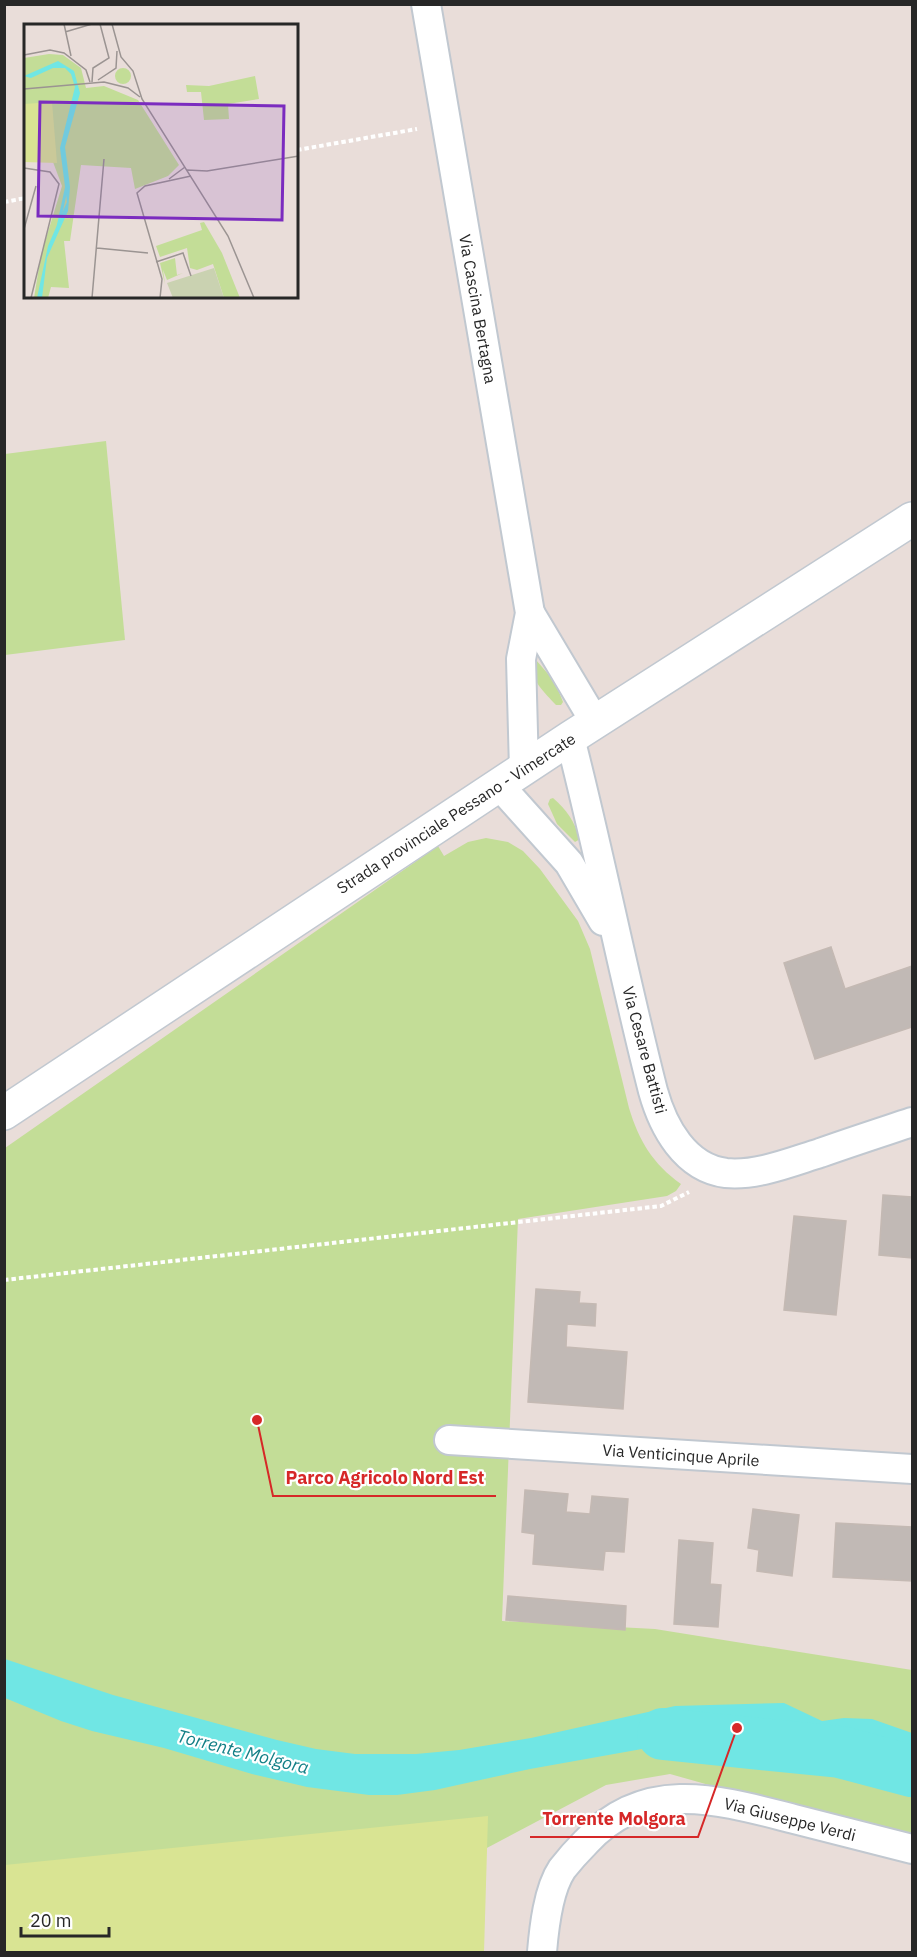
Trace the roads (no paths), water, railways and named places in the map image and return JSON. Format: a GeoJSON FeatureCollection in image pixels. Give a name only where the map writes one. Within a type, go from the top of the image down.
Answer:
{"type":"FeatureCollection","features":[{"type":"Feature","properties":{"kind":"street","name":"Via Cascina Bertagna"},"geometry":{"type":"LineString","coordinates":[[426,4],[530,613],[583,730]]}},
{"type":"Feature","properties":{"kind":"street","name":"Strada provinciale Pessano - Vimercate"},"geometry":{"type":"LineString","coordinates":[[4,1113],[511,777],[912,519]]}},
{"type":"Feature","properties":{"kind":"street","name":"Via Cascina Bertagna"},"geometry":{"type":"LineString","coordinates":[[511,777],[521,658],[530,613]]}},
{"type":"Feature","properties":{"kind":"street","name":"Via Cesare Battisti"},"geometry":{"type":"LineString","coordinates":[[583,730],[592,824],[619,952],[657,1105],[673,1138],[683,1150],[702,1165],[725,1173],[768,1168],[796,1161],[912,1122]]}},
{"type":"Feature","properties":{"kind":"street","name":"Via Cesare Battisti"},"geometry":{"type":"LineString","coordinates":[[511,777],[586,889],[619,952]]}},
{"type":"Feature","properties":{"kind":"street","name":"Via Venticinque Aprile"},"geometry":{"type":"LineString","coordinates":[[449,1440],[912,1469]]}},
{"type":"Feature","properties":{"kind":"street","name":"Via Giuseppe Verdi"},"geometry":{"type":"LineString","coordinates":[[542,1953],[551,1897],[561,1871],[599,1828],[631,1809],[658,1800],[690,1798],[724,1801],[912,1849]]}},
{"type":"Feature","properties":{"kind":"water","name":"Torrente Molgora"},"geometry":{"type":"Polygon","coordinates":[[[5,1659],[113,1695],[277,1740],[316,1749],[355,1754],[416,1754],[459,1750],[531,1738],[675,1706],[784,1703],[822,1721],[844,1718],[872,1719],[912,1733],[912,1771],[871,1765],[799,1734],[786,1734],[773,1738],[670,1744],[530,1769],[435,1790],[397,1795],[369,1795],[307,1787],[252,1774],[61,1721],[5,1698],[5,1659]]]}},
{"type":"Feature","properties":{"kind":"waterway","name":"Torrente Molgora"},"geometry":{"type":"LineString","coordinates":[[663,1734],[840,1752],[912,1771]]}},
{"type":"Feature","properties":{"kind":"place","name":"Parco Agricolo Nord Est"},"geometry":{"type":"Point","coordinates":[257,1420]}},
{"type":"Feature","properties":{"kind":"place","name":"Torrente Molgora"},"geometry":{"type":"Point","coordinates":[737,1728]}}]}
